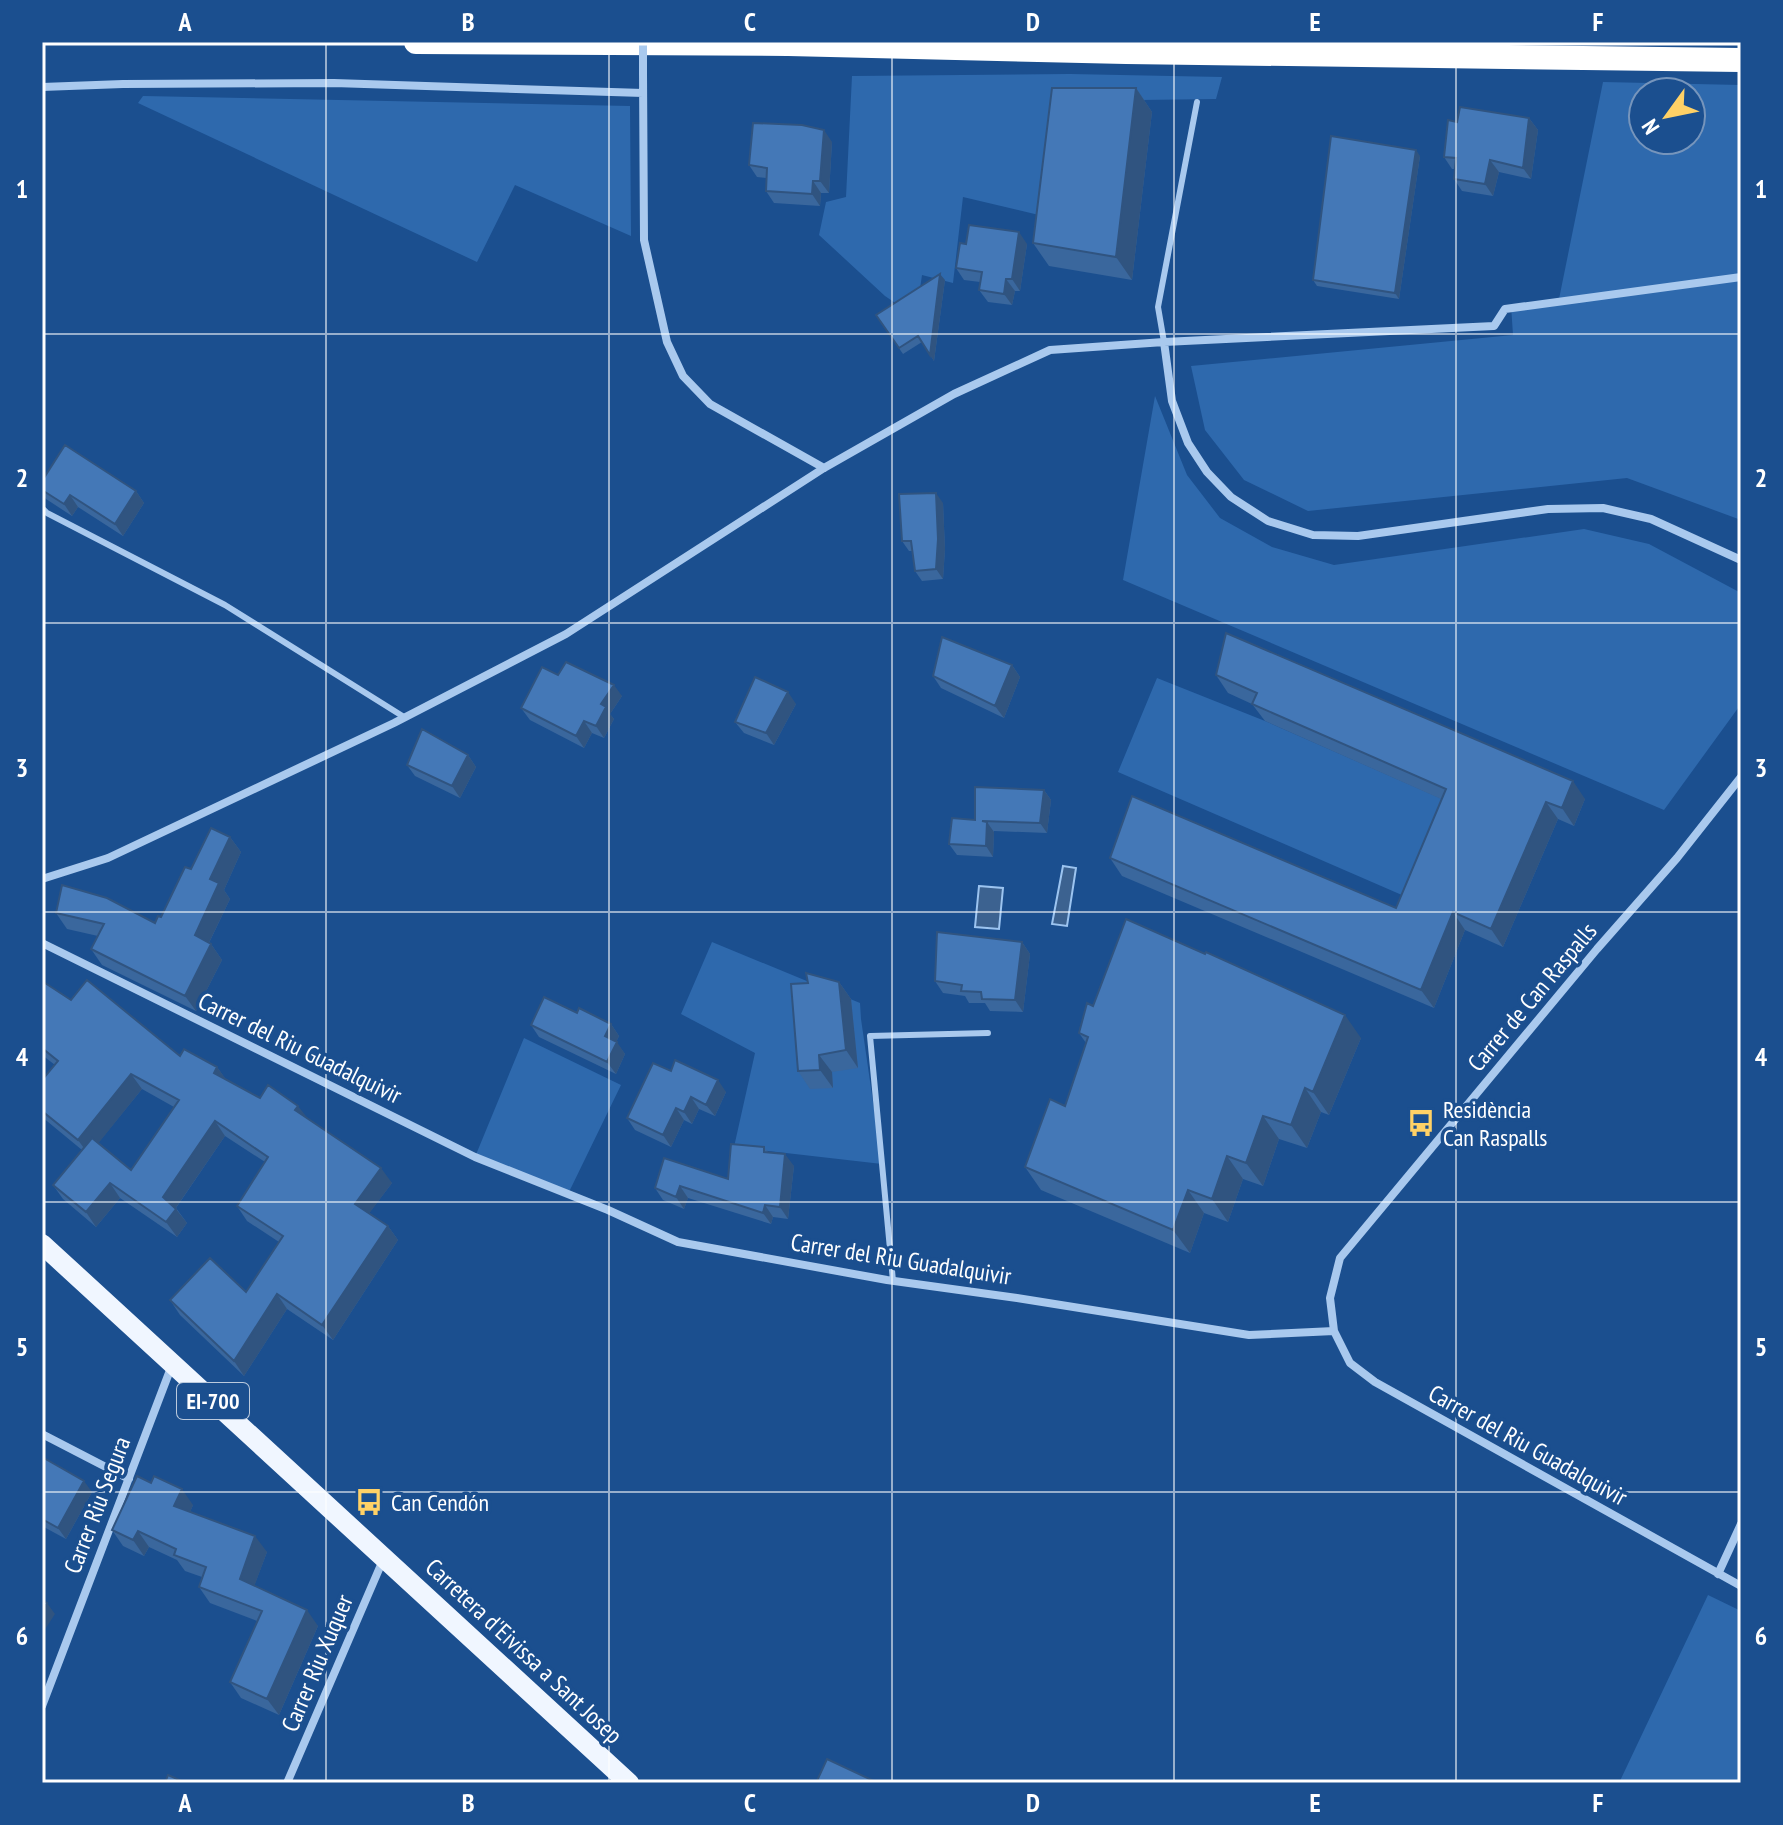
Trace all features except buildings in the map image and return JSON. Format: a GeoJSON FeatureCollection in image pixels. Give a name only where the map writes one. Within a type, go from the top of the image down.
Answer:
{"type":"FeatureCollection","features":[{"type":"Feature","properties":{"kind":"highway"},"geometry":{"type":"LineString","coordinates":[[416,42],[788,44],[1741,60]]}},
{"type":"Feature","properties":{"kind":"main road","name":"EI-700"},"geometry":{"type":"LineString","coordinates":[[42,1244],[384,1558]]}},
{"type":"Feature","properties":{"kind":"main road","name":"Carretera d'Eivissa a Sant Josep"},"geometry":{"type":"LineString","coordinates":[[384,1558],[629,1783]]}},
{"type":"Feature","properties":{"kind":"street"},"geometry":{"type":"LineString","coordinates":[[643,42],[644,240],[667,342],[683,376],[710,404],[824,468]]}},
{"type":"Feature","properties":{"kind":"street"},"geometry":{"type":"LineString","coordinates":[[42,87],[334,83],[643,93]]}},
{"type":"Feature","properties":{"kind":"street"},"geometry":{"type":"LineString","coordinates":[[42,879],[108,858],[404,717],[566,634],[824,468],[954,394],[1050,350],[1494,326],[1505,309],[1741,277]]}},
{"type":"Feature","properties":{"kind":"street"},"geometry":{"type":"LineString","coordinates":[[1164,342],[1172,401],[1188,443],[1207,472],[1231,497],[1268,521],[1313,535],[1358,536],[1548,509],[1603,508],[1651,519],[1741,560]]}},
{"type":"Feature","properties":{"kind":"street","name":"Carrer de Can Raspalls"},"geometry":{"type":"LineString","coordinates":[[1334,1331],[1330,1298],[1340,1258],[1597,949],[1677,858],[1741,777]]}},
{"type":"Feature","properties":{"kind":"street","name":"Carrer del Riu Guadalquivir"},"geometry":{"type":"LineString","coordinates":[[42,943],[475,1157],[608,1210],[678,1242],[893,1281],[1249,1335],[1334,1331],[1350,1363],[1375,1382],[1741,1586]]}},
{"type":"Feature","properties":{"kind":"street","name":"Carrer Riu Segura"},"geometry":{"type":"LineString","coordinates":[[42,1706],[172,1364]]}},
{"type":"Feature","properties":{"kind":"street"},"geometry":{"type":"LineString","coordinates":[[42,1434],[129,1479]]}},
{"type":"Feature","properties":{"kind":"street"},"geometry":{"type":"LineString","coordinates":[[1718,1574],[1741,1524]]}},
{"type":"Feature","properties":{"kind":"street","name":"Carrer Riu Xuquer"},"geometry":{"type":"LineString","coordinates":[[287,1783],[384,1558]]}},
{"type":"Feature","properties":{"kind":"lane"},"geometry":{"type":"LineString","coordinates":[[1164,342],[1158,307],[1197,102]]}},
{"type":"Feature","properties":{"kind":"lane"},"geometry":{"type":"LineString","coordinates":[[42,508],[225,605],[404,717]]}},
{"type":"Feature","properties":{"kind":"lane"},"geometry":{"type":"LineString","coordinates":[[893,1281],[870,1036],[988,1033]]}},
{"type":"Feature","properties":{"kind":"shaded area"},"geometry":{"type":"Polygon","coordinates":[[[1070,74],[1222,77],[1216,99],[1065,101],[1043,216],[963,197],[953,283],[922,275],[916,317],[885,296],[819,235],[826,202],[846,197],[852,76],[1070,74]]]}},
{"type":"Feature","properties":{"kind":"shaded area"},"geometry":{"type":"Polygon","coordinates":[[[1603,82],[1627,83],[1627,156],[1707,156],[1707,84],[1741,85],[1741,520],[1627,478],[1308,511],[1244,480],[1205,430],[1191,366],[1513,335],[1511,305],[1558,304],[1603,82]]]}},
{"type":"Feature","properties":{"kind":"shaded area"},"geometry":{"type":"Polygon","coordinates":[[[143,96],[630,106],[631,236],[515,185],[477,262],[138,103],[143,96]]]}},
{"type":"Feature","properties":{"kind":"shaded area"},"geometry":{"type":"Polygon","coordinates":[[[1155,396],[1187,475],[1220,518],[1272,547],[1334,565],[1584,529],[1649,544],[1741,593],[1741,704],[1664,810],[1123,580],[1155,396]]]}},
{"type":"Feature","properties":{"kind":"shaded area"},"geometry":{"type":"Polygon","coordinates":[[[1157,678],[1265,721],[1458,806],[1418,902],[1118,772],[1157,678]]]}},
{"type":"Feature","properties":{"kind":"shaded area"},"geometry":{"type":"Polygon","coordinates":[[[1063,866],[1076,868],[1067,926],[1052,924],[1063,866]]]}},
{"type":"Feature","properties":{"kind":"shaded area"},"geometry":{"type":"Polygon","coordinates":[[[979,886],[1003,888],[999,929],[975,927],[979,886]]]}},
{"type":"Feature","properties":{"kind":"shaded area"},"geometry":{"type":"Polygon","coordinates":[[[712,942],[860,1003],[882,1164],[734,1147],[755,1053],[681,1014],[712,942]]]}},
{"type":"Feature","properties":{"kind":"shaded area"},"geometry":{"type":"Polygon","coordinates":[[[524,1038],[621,1085],[568,1194],[475,1157],[524,1038]]]}},
{"type":"Feature","properties":{"kind":"shaded area"},"geometry":{"type":"Polygon","coordinates":[[[1708,1595],[1741,1611],[1741,1783],[1619,1783],[1708,1595]]]}},
{"type":"Feature","properties":{"kind":"place","name":"Residència Can Raspalls"},"geometry":{"type":"Point","coordinates":[1421,1123]}},
{"type":"Feature","properties":{"kind":"place","name":"Can Cendón"},"geometry":{"type":"Point","coordinates":[369,1502]}}]}
